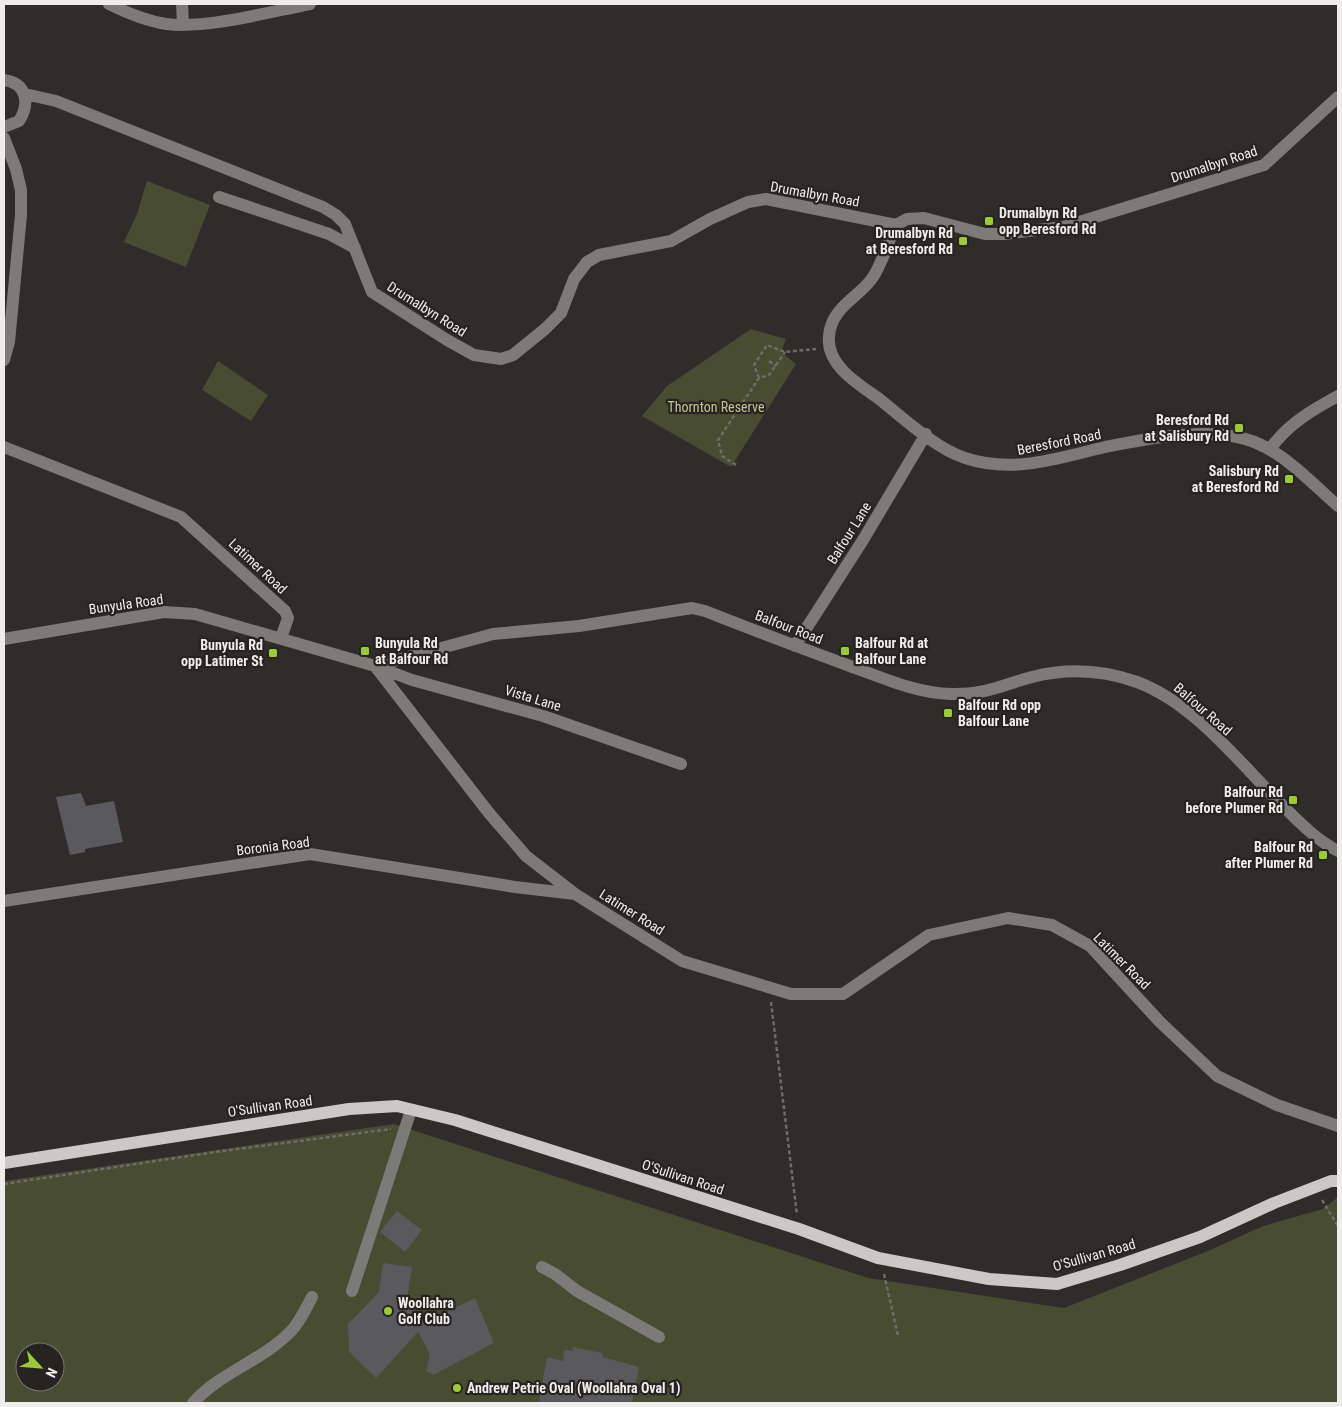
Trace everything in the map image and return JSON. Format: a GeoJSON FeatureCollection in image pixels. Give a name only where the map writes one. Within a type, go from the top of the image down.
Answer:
{"type":"FeatureCollection","features":[{"type":"Feature","properties":{"kind":"main road","name":"O'Sullivan Road"},"geometry":{"type":"LineString","coordinates":[[4,1163],[349,1109],[397,1106],[455,1120],[799,1229],[881,1258],[989,1279],[1057,1284],[1120,1265],[1200,1237],[1274,1203],[1315,1187],[1338,1181]]}},
{"type":"Feature","properties":{"kind":"street"},"geometry":{"type":"LineString","coordinates":[[109,4],[139,18],[183,24],[233,19],[310,4]]}},
{"type":"Feature","properties":{"kind":"street"},"geometry":{"type":"LineString","coordinates":[[182,4],[183,24]]}},
{"type":"Feature","properties":{"kind":"street"},"geometry":{"type":"LineString","coordinates":[[4,80],[14,83],[25,94],[25,111],[20,121],[6,129]]}},
{"type":"Feature","properties":{"kind":"street","name":"Drumalbyn Road"},"geometry":{"type":"LineString","coordinates":[[25,94],[56,101],[75,108],[323,207],[336,215],[345,224],[372,292],[474,355],[501,359],[513,355],[530,344],[561,313],[574,280],[587,262],[598,255],[670,241],[710,219],[748,202],[766,199],[896,225],[908,219],[924,218],[985,234],[1004,234],[1063,227],[1257,168],[1272,159],[1338,96]]}},
{"type":"Feature","properties":{"kind":"street"},"geometry":{"type":"LineString","coordinates":[[4,138],[16,169],[21,190],[21,214],[9,342],[4,360]]}},
{"type":"Feature","properties":{"kind":"street"},"geometry":{"type":"LineString","coordinates":[[219,197],[329,234],[355,248]]}},
{"type":"Feature","properties":{"kind":"street"},"geometry":{"type":"LineString","coordinates":[[830,347],[831,324],[846,302],[867,286],[875,275],[896,225]]}},
{"type":"Feature","properties":{"kind":"street","name":"Beresford Road"},"geometry":{"type":"LineString","coordinates":[[830,347],[840,367],[854,381],[962,458],[986,464],[1014,466],[1042,463],[1107,447],[1193,435],[1236,436],[1257,442],[1270,449],[1338,506]]}},
{"type":"Feature","properties":{"kind":"street"},"geometry":{"type":"LineString","coordinates":[[1270,449],[1293,423],[1309,411],[1338,396]]}},
{"type":"Feature","properties":{"kind":"street","name":"Balfour Lane"},"geometry":{"type":"LineString","coordinates":[[795,646],[863,540],[926,434]]}},
{"type":"Feature","properties":{"kind":"street","name":"Latimer Road"},"geometry":{"type":"LineString","coordinates":[[4,447],[181,517],[285,611],[288,618],[281,638]]}},
{"type":"Feature","properties":{"kind":"street","name":"Balfour Road"},"geometry":{"type":"LineString","coordinates":[[376,666],[493,634],[580,626],[682,608],[705,611],[795,646],[923,691],[951,694],[978,693],[1032,677],[1074,671],[1112,675],[1160,692],[1185,709],[1297,819],[1320,839],[1338,851]]}},
{"type":"Feature","properties":{"kind":"street","name":"Bunyula Road"},"geometry":{"type":"LineString","coordinates":[[4,639],[164,612],[195,614],[281,638]]}},
{"type":"Feature","properties":{"kind":"street"},"geometry":{"type":"LineString","coordinates":[[281,638],[376,666]]}},
{"type":"Feature","properties":{"kind":"street","name":"Latimer Road"},"geometry":{"type":"LineString","coordinates":[[376,666],[489,813],[526,856],[576,894],[682,961],[791,994],[843,994],[930,935],[1008,918],[1052,926],[1090,946],[1160,1022],[1217,1076],[1277,1105],[1338,1126]]}},
{"type":"Feature","properties":{"kind":"street","name":"Vista Lane"},"geometry":{"type":"LineString","coordinates":[[376,666],[412,680],[543,716],[681,764]]}},
{"type":"Feature","properties":{"kind":"street","name":"Boronia Road"},"geometry":{"type":"LineString","coordinates":[[4,901],[310,854],[515,887],[576,894]]}},
{"type":"Feature","properties":{"kind":"street"},"geometry":{"type":"LineString","coordinates":[[352,1291],[411,1110]]}},
{"type":"Feature","properties":{"kind":"street"},"geometry":{"type":"LineString","coordinates":[[542,1267],[556,1274],[577,1291],[659,1337]]}},
{"type":"Feature","properties":{"kind":"street"},"geometry":{"type":"LineString","coordinates":[[193,1403],[212,1385],[284,1338],[301,1319],[312,1297]]}},
{"type":"Feature","properties":{"kind":"path"},"geometry":{"type":"LineString","coordinates":[[759,378],[754,365],[767,345],[785,352],[830,347]]}},
{"type":"Feature","properties":{"kind":"path"},"geometry":{"type":"LineString","coordinates":[[736,466],[722,456],[718,440],[759,378],[770,375],[785,352]]}},
{"type":"Feature","properties":{"kind":"path"},"geometry":{"type":"LineString","coordinates":[[768,361],[776,366]]}},
{"type":"Feature","properties":{"kind":"path"},"geometry":{"type":"LineString","coordinates":[[770,988],[799,1229]]}},
{"type":"Feature","properties":{"kind":"path"},"geometry":{"type":"LineString","coordinates":[[4,1184],[377,1129],[405,1130]]}},
{"type":"Feature","properties":{"kind":"path"},"geometry":{"type":"LineString","coordinates":[[1315,1187],[1338,1226]]}},
{"type":"Feature","properties":{"kind":"path"},"geometry":{"type":"LineString","coordinates":[[881,1258],[898,1336]]}},
{"type":"Feature","properties":{"kind":"green space"},"geometry":{"type":"Polygon","coordinates":[[[147,181],[210,205],[186,267],[124,242],[137,214],[147,181]]]}},
{"type":"Feature","properties":{"kind":"green space","name":"Thornton Reserve"},"geometry":{"type":"Polygon","coordinates":[[[751,329],[786,339],[781,352],[796,364],[731,467],[642,416],[667,386],[751,329]]]}},
{"type":"Feature","properties":{"kind":"green space"},"geometry":{"type":"Polygon","coordinates":[[[218,361],[268,395],[251,421],[202,390],[218,361]]]}},
{"type":"Feature","properties":{"kind":"green space","name":"Woollahra Golf Club"},"geometry":{"type":"Polygon","coordinates":[[[394,1124],[868,1278],[1064,1308],[1208,1251],[1263,1226],[1323,1209],[1338,1197],[1338,1403],[4,1403],[4,1181],[394,1124]]]}},
{"type":"Feature","properties":{"kind":"building"},"geometry":{"type":"Polygon","coordinates":[[[81,793],[86,806],[114,801],[123,842],[85,849],[85,852],[70,855],[56,797],[81,793]]]}},
{"type":"Feature","properties":{"kind":"building"},"geometry":{"type":"Polygon","coordinates":[[[397,1211],[422,1230],[405,1252],[380,1232],[397,1211]]]}},
{"type":"Feature","properties":{"kind":"building","name":"Woollahra Golf Club"},"geometry":{"type":"Polygon","coordinates":[[[383,1263],[412,1267],[407,1299],[424,1323],[475,1298],[494,1343],[433,1375],[426,1371],[430,1354],[418,1332],[376,1378],[349,1352],[348,1324],[379,1292],[383,1263]]]}},
{"type":"Feature","properties":{"kind":"building"},"geometry":{"type":"Polygon","coordinates":[[[573,1347],[602,1353],[603,1357],[639,1367],[632,1403],[539,1403],[547,1357],[563,1361],[564,1350],[573,1351],[573,1347]]]}},
{"type":"Feature","properties":{"kind":"place","name":"Drumalbyn Rd opp Beresford Rd"},"geometry":{"type":"Point","coordinates":[989,221]}},
{"type":"Feature","properties":{"kind":"place","name":"Drumalbyn Rd at Beresford Rd"},"geometry":{"type":"Point","coordinates":[963,241]}},
{"type":"Feature","properties":{"kind":"place","name":"Beresford Rd at Salisbury Rd"},"geometry":{"type":"Point","coordinates":[1239,428]}},
{"type":"Feature","properties":{"kind":"place","name":"Salisbury Rd at Beresford Rd"},"geometry":{"type":"Point","coordinates":[1289,479]}},
{"type":"Feature","properties":{"kind":"place","name":"Bunyula Rd at Balfour Rd"},"geometry":{"type":"Point","coordinates":[365,651]}},
{"type":"Feature","properties":{"kind":"place","name":"Balfour Rd at Balfour Lane"},"geometry":{"type":"Point","coordinates":[845,651]}},
{"type":"Feature","properties":{"kind":"place","name":"Bunyula Rd opp Latimer St"},"geometry":{"type":"Point","coordinates":[273,653]}},
{"type":"Feature","properties":{"kind":"place","name":"Balfour Rd opp Balfour Lane"},"geometry":{"type":"Point","coordinates":[948,713]}},
{"type":"Feature","properties":{"kind":"place","name":"Balfour Rd before Plumer Rd"},"geometry":{"type":"Point","coordinates":[1293,800]}},
{"type":"Feature","properties":{"kind":"place","name":"Balfour Rd after Plumer Rd"},"geometry":{"type":"Point","coordinates":[1323,855]}},
{"type":"Feature","properties":{"kind":"place","name":"Woollahra Golf Club"},"geometry":{"type":"Point","coordinates":[388,1311]}},
{"type":"Feature","properties":{"kind":"place","name":"Andrew Petrie Oval (Woollahra Oval 1)"},"geometry":{"type":"Point","coordinates":[457,1388]}}]}
